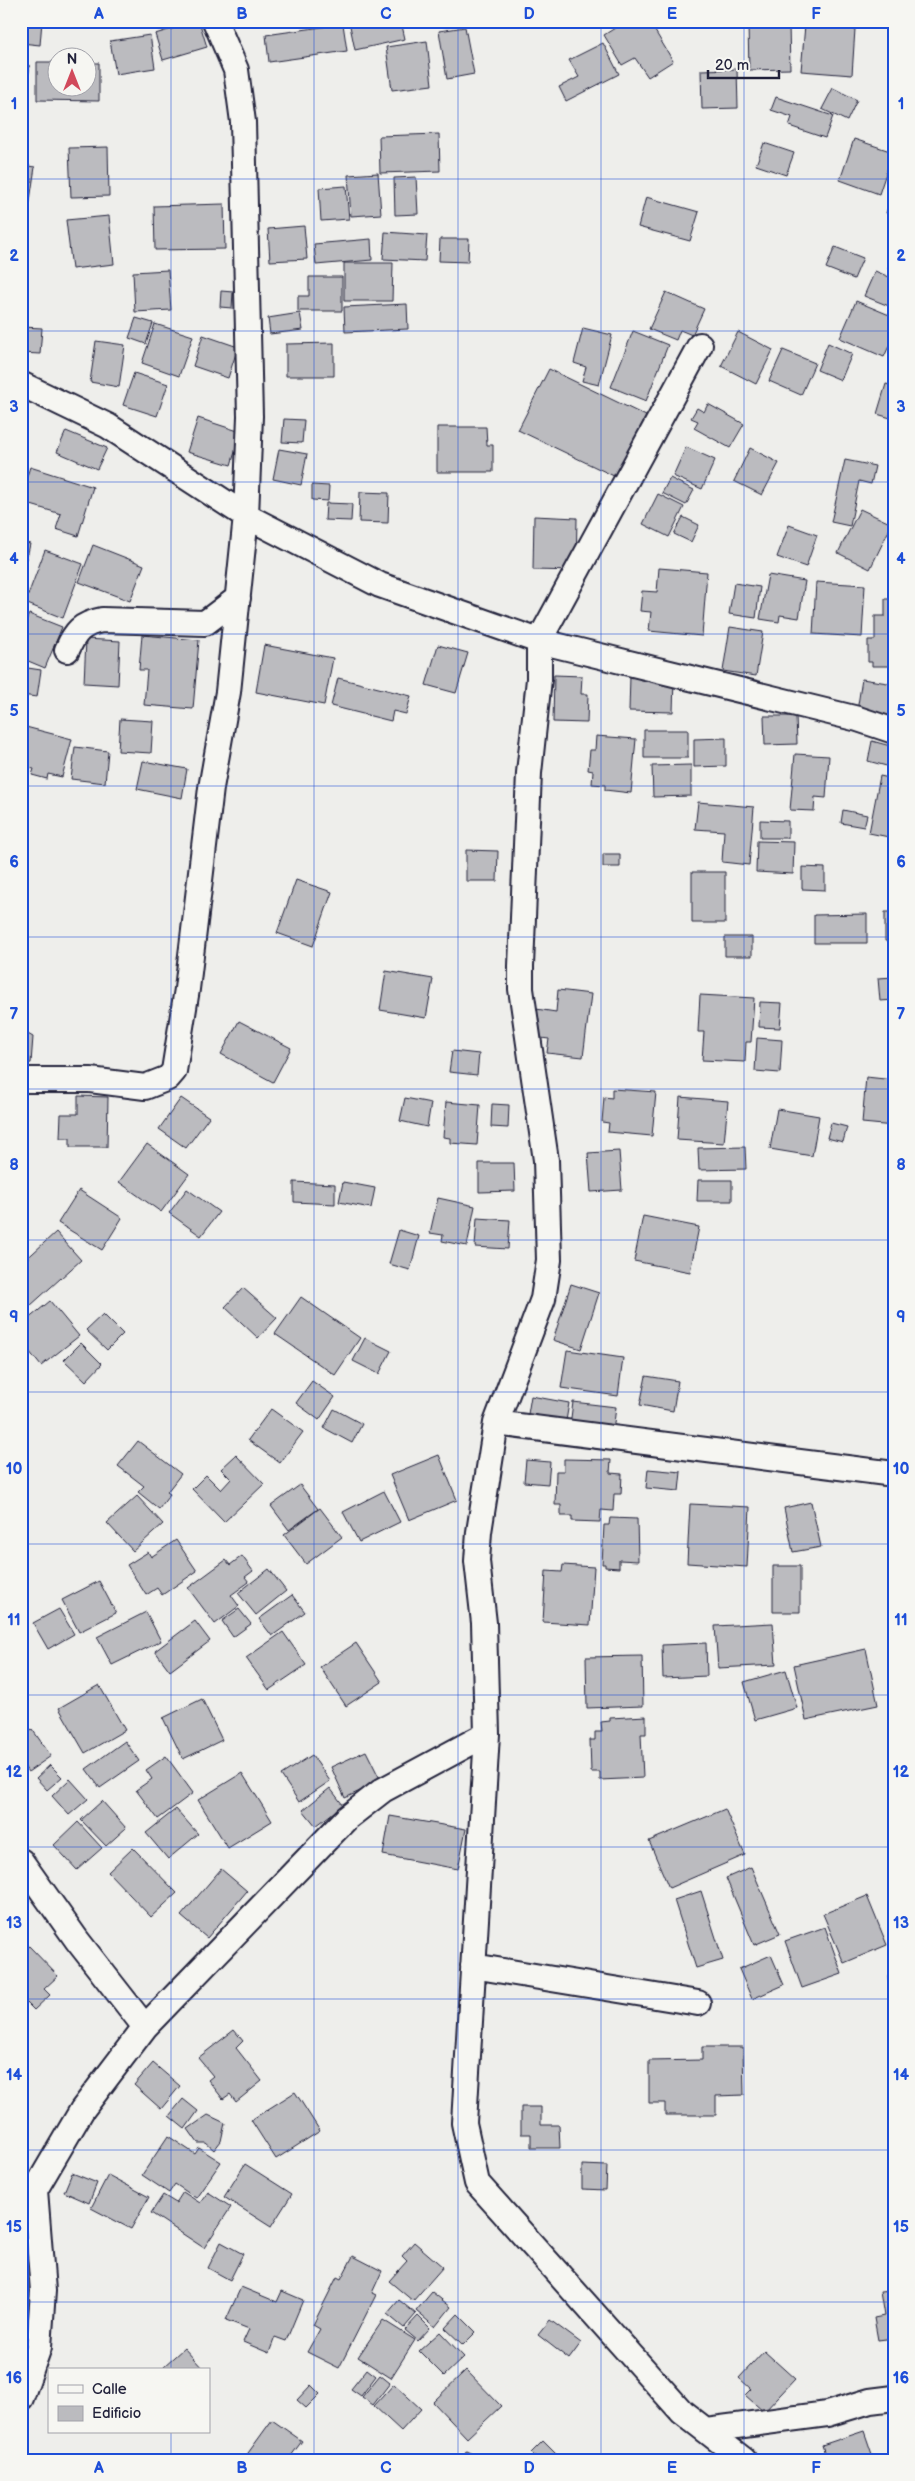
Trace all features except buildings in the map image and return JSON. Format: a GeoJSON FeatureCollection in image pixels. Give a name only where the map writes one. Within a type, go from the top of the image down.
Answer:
{"type":"FeatureCollection","features":[{"type":"Feature","properties":{"kind":"street"},"geometry":{"type":"LineString","coordinates":[[21,1080],[90,1080],[145,1087],[168,1078],[174,1071],[187,989],[211,788],[228,692],[246,516],[250,416],[243,122],[236,70],[215,21]]}},
{"type":"Feature","properties":{"kind":"street"},"geometry":{"type":"LineString","coordinates":[[700,345],[539,641],[539,679],[529,773],[521,988],[546,1160],[549,1260],[542,1299],[496,1423],[479,1532],[477,1561],[484,1623],[486,1734],[464,2123],[477,2184],[682,2412],[744,2460]]}},
{"type":"Feature","properties":{"kind":"street"},"geometry":{"type":"LineString","coordinates":[[21,384],[108,426],[246,516],[380,585],[539,641],[858,720],[894,731]]}},
{"type":"Feature","properties":{"kind":"street"},"geometry":{"type":"LineString","coordinates":[[67,650],[78,628],[92,622],[102,620],[205,623],[238,598]]}},
{"type":"Feature","properties":{"kind":"street"},"geometry":{"type":"LineString","coordinates":[[496,1423],[894,1474]]}},
{"type":"Feature","properties":{"kind":"street"},"geometry":{"type":"LineString","coordinates":[[21,2398],[39,2347],[43,2291],[28,2195],[82,2110],[145,2027],[363,1803],[383,1790],[486,1734]]}},
{"type":"Feature","properties":{"kind":"street"},"geometry":{"type":"LineString","coordinates":[[21,1861],[77,1940],[145,2027]]}},
{"type":"Feature","properties":{"kind":"street"},"geometry":{"type":"LineString","coordinates":[[473,1966],[698,2003]]}},
{"type":"Feature","properties":{"kind":"street"},"geometry":{"type":"LineString","coordinates":[[706,2430],[827,2414],[870,2401],[894,2398]]}}]}
